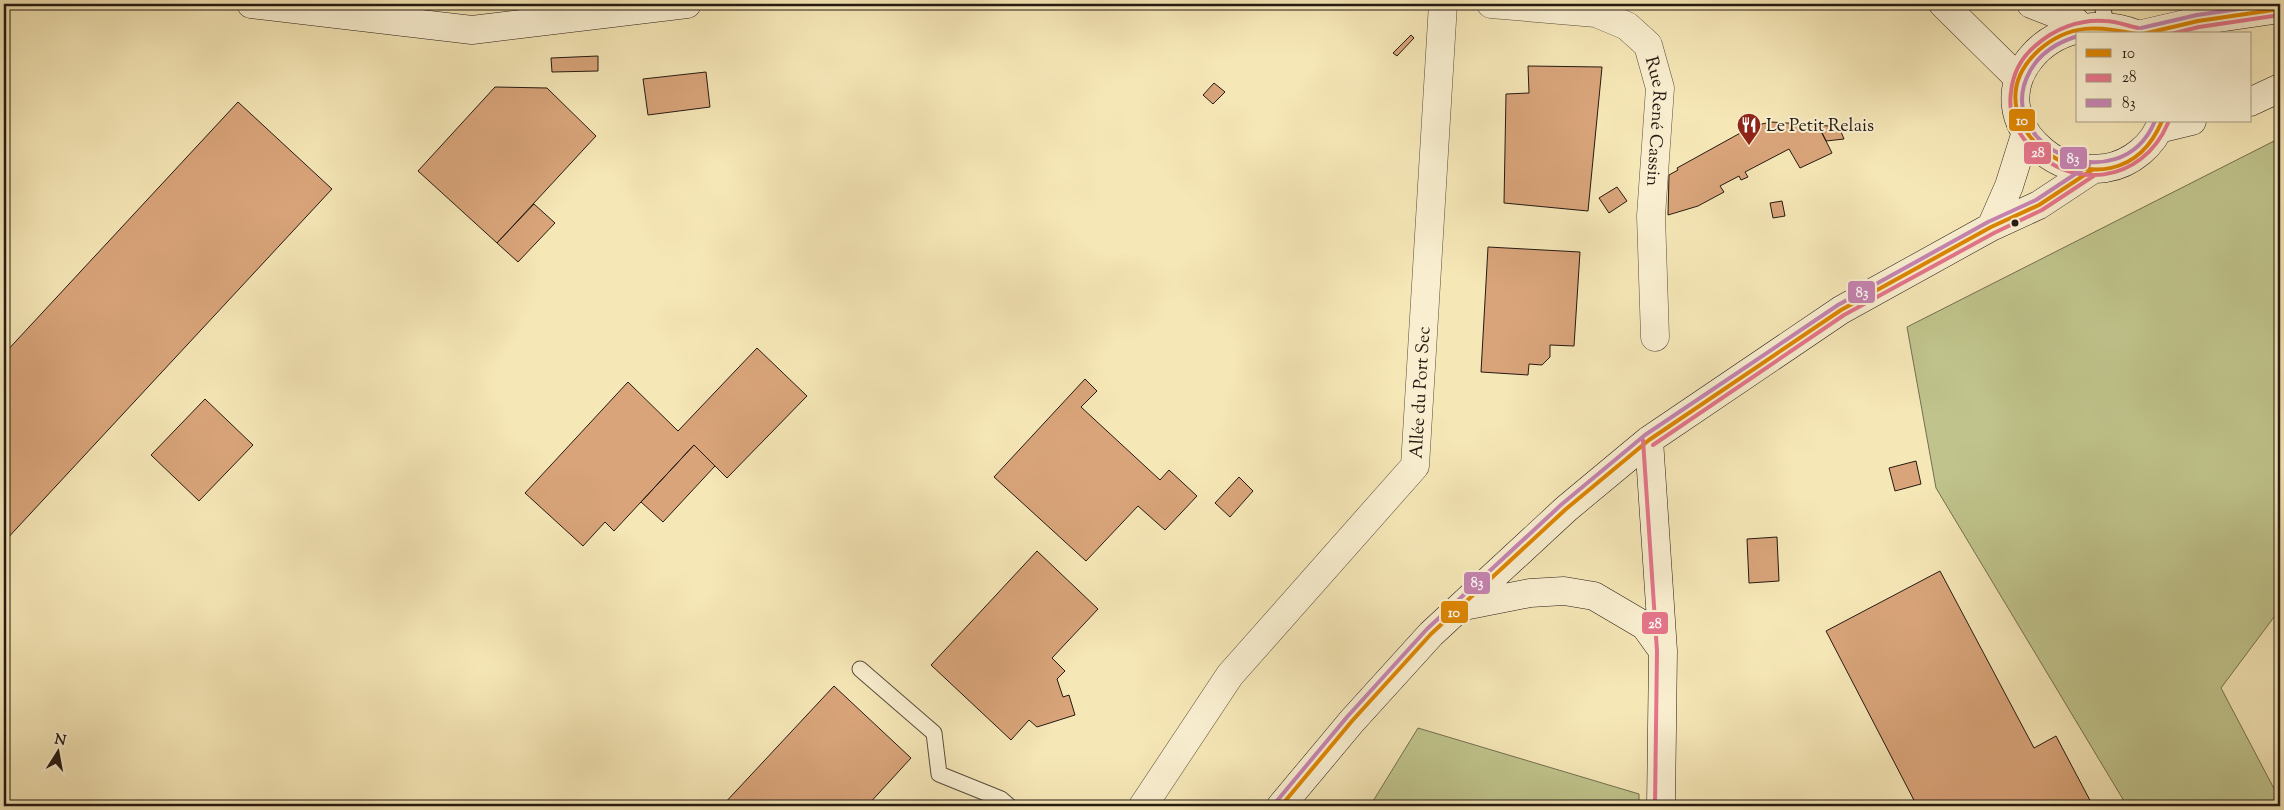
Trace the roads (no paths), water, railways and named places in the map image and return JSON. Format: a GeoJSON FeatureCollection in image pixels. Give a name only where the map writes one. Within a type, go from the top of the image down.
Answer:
{"type":"FeatureCollection","features":[{"type":"Feature","properties":{"kind":"street"},"geometry":{"type":"LineString","coordinates":[[251,4],[472,30],[687,4]]}},
{"type":"Feature","properties":{"kind":"street","name":"Allée du Port Sec"},"geometry":{"type":"LineString","coordinates":[[1143,806],[1230,675],[1415,466],[1443,4]]}},
{"type":"Feature","properties":{"kind":"street","name":"Rue René Cassin"},"geometry":{"type":"LineString","coordinates":[[1491,4],[1596,13],[1627,26],[1648,45],[1660,88],[1651,216],[1655,337]]}},
{"type":"Feature","properties":{"kind":"street"},"geometry":{"type":"LineString","coordinates":[[1943,4],[2017,77]]}},
{"type":"Feature","properties":{"kind":"street"},"geometry":{"type":"LineString","coordinates":[[2030,4],[2075,20]]}},
{"type":"Feature","properties":{"kind":"street"},"geometry":{"type":"LineString","coordinates":[[2151,32],[2198,21],[2280,9]]}},
{"type":"Feature","properties":{"kind":"street"},"geometry":{"type":"LineString","coordinates":[[2134,32],[2103,12],[2075,20],[2055,28],[2044,35],[2030,51],[2017,77],[2016,99],[2018,111],[2026,132],[2036,146],[2052,159],[2067,166],[2092,170],[2112,167],[2132,158],[2148,146],[2161,125],[2184,122]]}},
{"type":"Feature","properties":{"kind":"street"},"geometry":{"type":"LineString","coordinates":[[2252,101],[2280,88]]}},
{"type":"Feature","properties":{"kind":"street"},"geometry":{"type":"LineString","coordinates":[[1991,227],[2010,186],[2026,132]]}},
{"type":"Feature","properties":{"kind":"street"},"geometry":{"type":"LineString","coordinates":[[1280,806],[1352,721],[1424,641],[1464,606],[1566,508],[1649,440],[1841,310],[1991,227],[2038,205],[2092,170]]}},
{"type":"Feature","properties":{"kind":"street"},"geometry":{"type":"LineString","coordinates":[[1649,440],[1663,651],[1661,806]]}},
{"type":"Feature","properties":{"kind":"street"},"geometry":{"type":"LineString","coordinates":[[1464,606],[1530,593],[1564,591],[1594,596],[1645,626],[1663,651]]}},
{"type":"Feature","properties":{"kind":"lane"},"geometry":{"type":"LineString","coordinates":[[860,669],[934,733],[939,774],[1002,799],[1010,806]]}},
{"type":"Feature","properties":{"kind":"place","name":"Le Petit Relais"},"geometry":{"type":"Point","coordinates":[1749,146]}}]}
